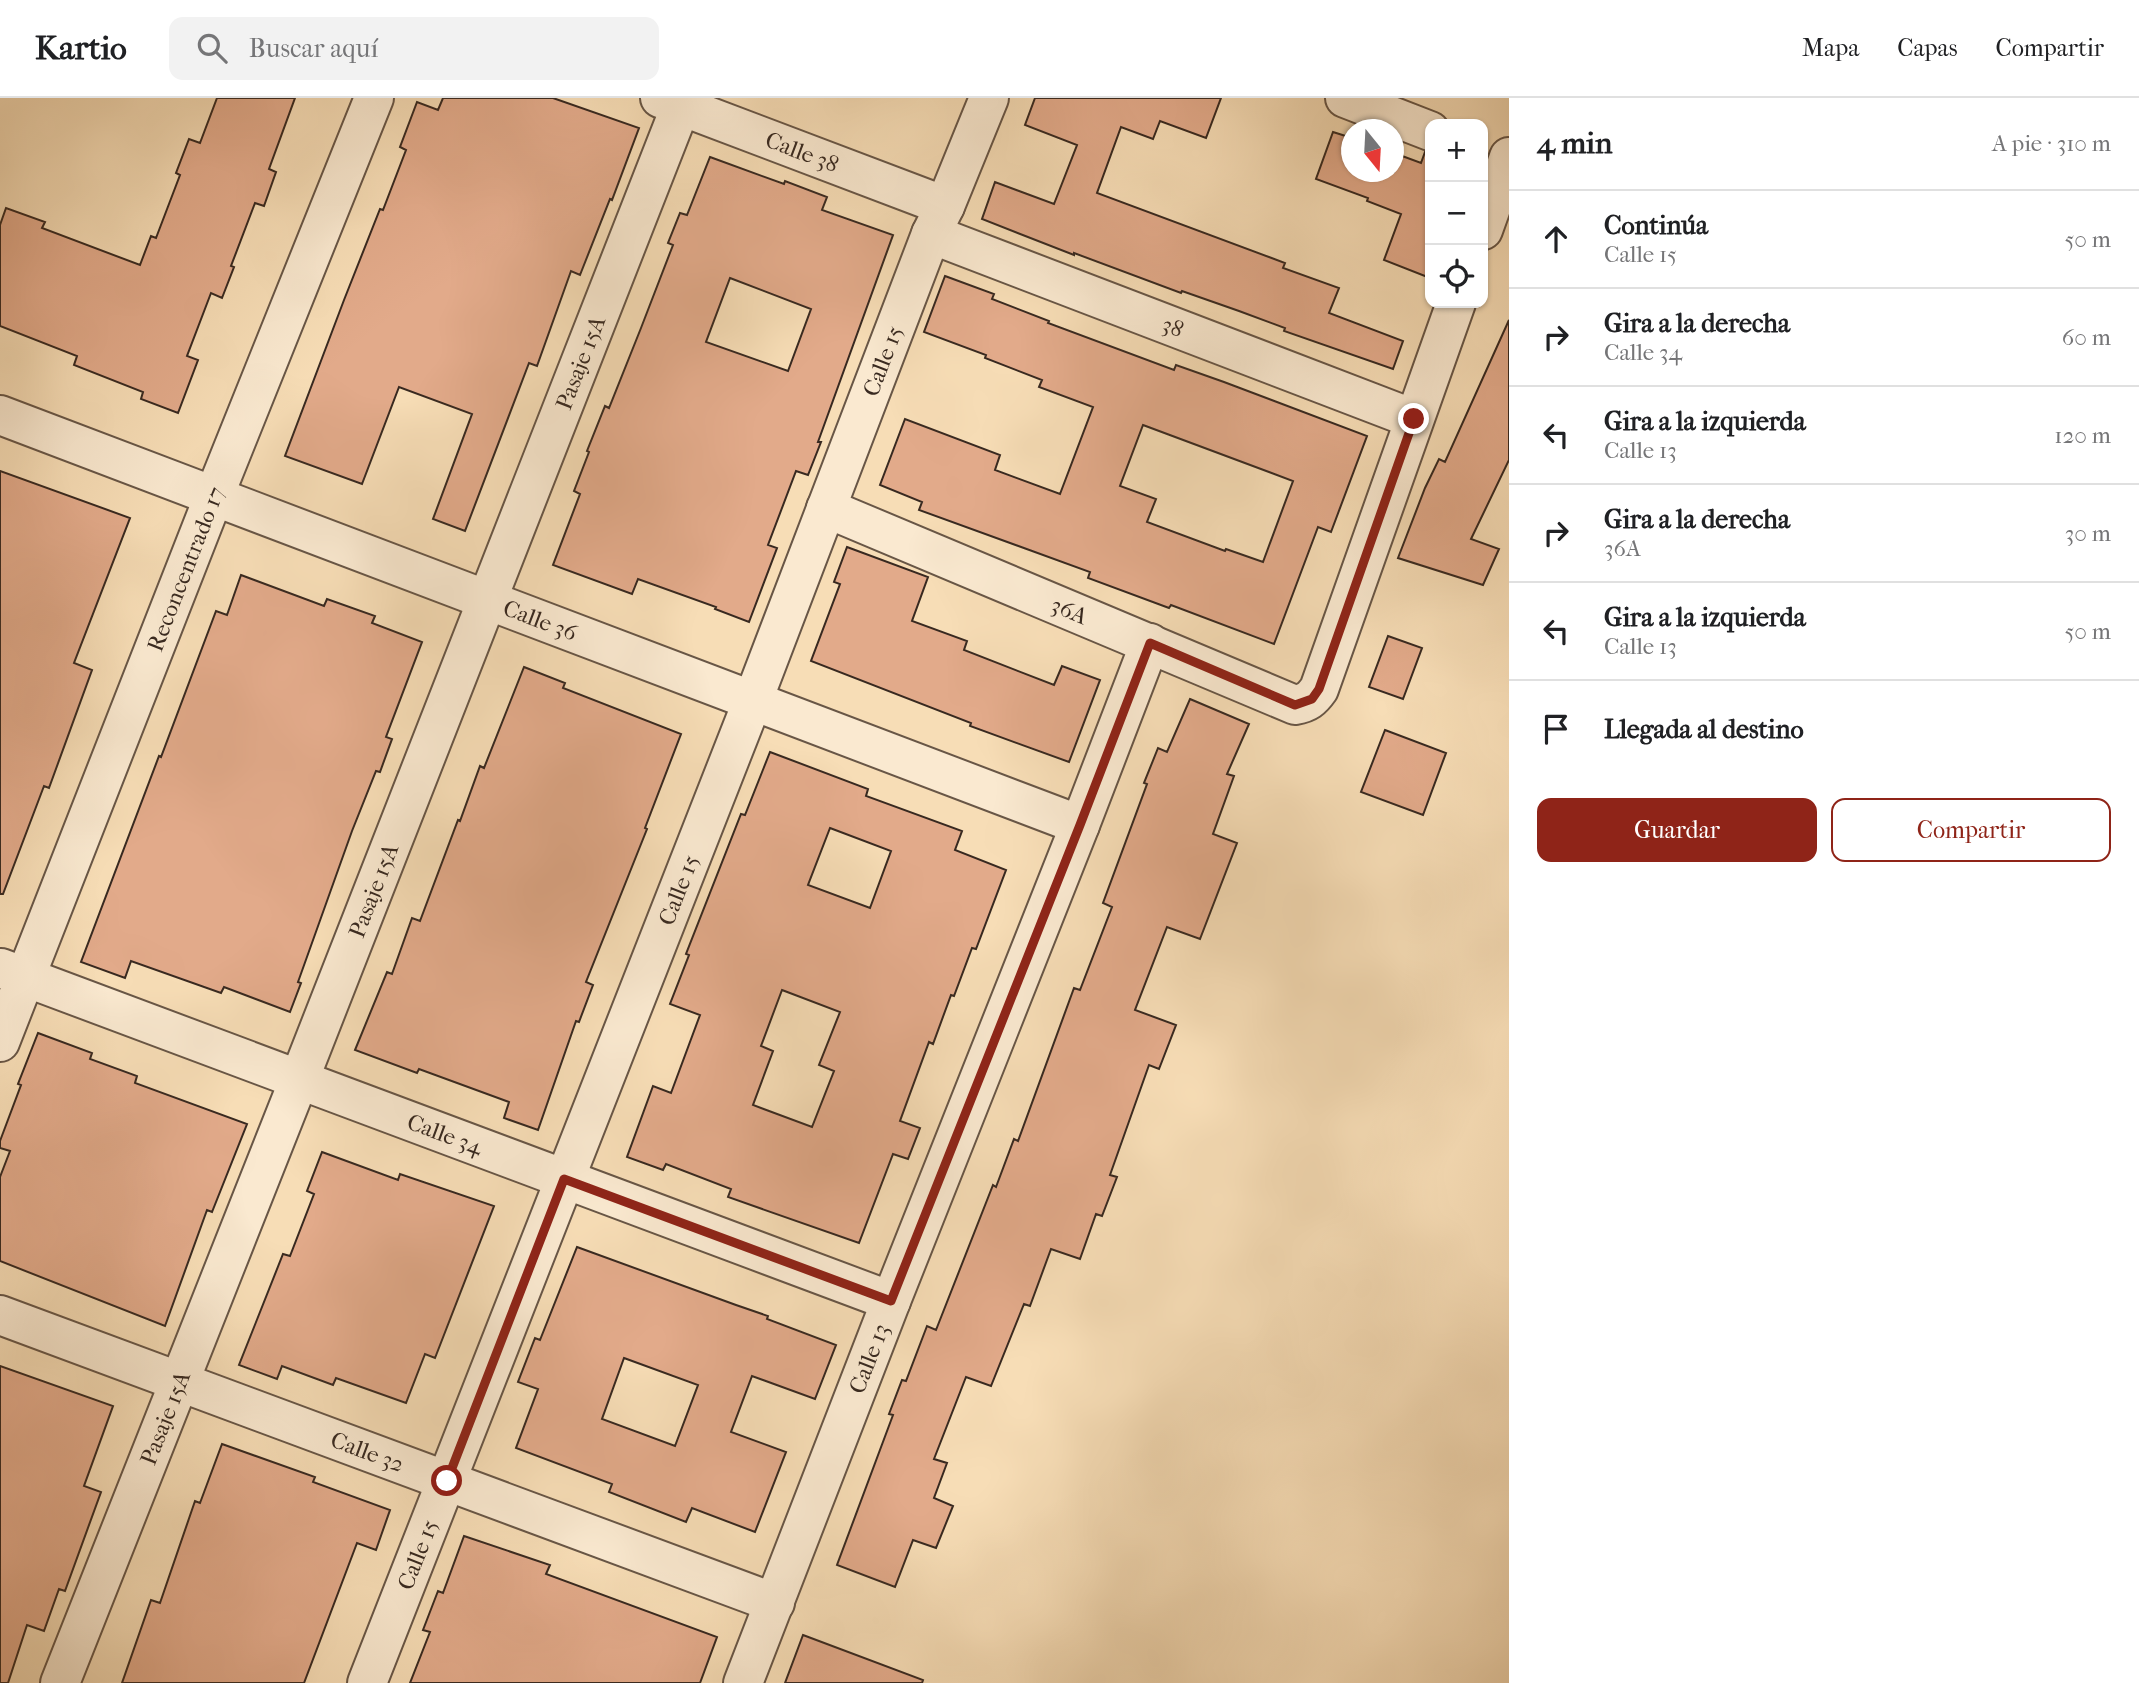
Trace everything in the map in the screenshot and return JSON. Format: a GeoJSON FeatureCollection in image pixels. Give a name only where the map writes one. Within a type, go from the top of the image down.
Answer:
{"type":"FeatureCollection","features":[{"type":"Feature","properties":{"kind":"street","name":"Reconcentrado 17"},"geometry":{"type":"LineString","coordinates":[[0,1042],[12,973],[214,496],[374,98]]}},
{"type":"Feature","properties":{"kind":"street","name":"Calle 15"},"geometry":{"type":"LineString","coordinates":[[367,1683],[938,220],[989,98]]}},
{"type":"Feature","properties":{"kind":"street"},"geometry":{"type":"LineString","coordinates":[[1345,98],[1425,129]]}},
{"type":"Feature","properties":{"kind":"street","name":"Calle 38"},"geometry":{"type":"LineString","coordinates":[[675,101],[938,220]]}},
{"type":"Feature","properties":{"kind":"street","name":"Pasaje 15A"},"geometry":{"type":"LineString","coordinates":[[60,1683],[488,600],[675,101]]}},
{"type":"Feature","properties":{"kind":"street"},"geometry":{"type":"LineString","coordinates":[[1488,208],[1500,156]]}},
{"type":"Feature","properties":{"kind":"street","name":"38"},"geometry":{"type":"LineString","coordinates":[[938,220],[1414,419]]}},
{"type":"Feature","properties":{"kind":"street"},"geometry":{"type":"LineString","coordinates":[[1414,419],[1454,308]]}},
{"type":"Feature","properties":{"kind":"street","name":"Calle 36"},"geometry":{"type":"LineString","coordinates":[[0,415],[1080,825]]}},
{"type":"Feature","properties":{"kind":"street","name":"36A"},"geometry":{"type":"LineString","coordinates":[[826,508],[1295,705],[1312,699],[1319,689],[1414,419]]}},
{"type":"Feature","properties":{"kind":"street","name":"Calle 13"},"geometry":{"type":"LineString","coordinates":[[743,1683],[1150,643]]}},
{"type":"Feature","properties":{"kind":"street","name":"Calle 34"},"geometry":{"type":"LineString","coordinates":[[12,973],[891,1301]]}},
{"type":"Feature","properties":{"kind":"street","name":"Calle 32"},"geometry":{"type":"LineString","coordinates":[[0,1315],[775,1603]]}},
{"type":"Feature","properties":{"kind":"building"},"geometry":{"type":"Polygon","coordinates":[[[217,98],[295,98],[269,169],[276,172],[264,206],[255,203],[222,298],[211,293],[187,356],[198,360],[178,413],[141,399],[143,392],[74,365],[77,356],[0,326],[0,225],[6,208],[45,222],[42,228],[140,265],[151,236],[156,238],[180,175],[176,173],[189,139],[200,143],[217,98]]]}},
{"type":"Feature","properties":{"kind":"building"},"geometry":{"type":"Polygon","coordinates":[[[443,98],[553,98],[639,128],[580,275],[571,271],[537,366],[529,363],[465,531],[433,519],[472,414],[399,387],[362,484],[285,456],[344,300],[406,150],[400,147],[417,102],[438,110],[443,98]]]}},
{"type":"Feature","properties":{"kind":"building"},"geometry":{"type":"Polygon","coordinates":[[[1035,98],[1221,98],[1206,138],[1160,121],[1153,139],[1121,127],[1097,193],[1285,263],[1283,268],[1339,288],[1329,313],[1403,341],[1393,369],[1284,331],[1285,328],[1239,311],[1074,255],[982,219],[995,182],[1054,204],[1077,145],[1025,125],[1035,98]]]}},
{"type":"Feature","properties":{"kind":"building"},"geometry":{"type":"Polygon","coordinates":[[[1333,132],[1341,135],[1341,182],[1404,182],[1404,157],[1421,163],[1425,152],[1425,276],[1384,260],[1401,214],[1367,201],[1368,198],[1316,179],[1333,132]]]}},
{"type":"Feature","properties":{"kind":"building"},"geometry":{"type":"Polygon","coordinates":[[[710,157],[827,197],[822,210],[893,235],[808,475],[796,471],[768,545],[777,548],[749,622],[638,579],[632,594],[553,565],[580,494],[574,491],[589,452],[587,451],[605,406],[609,408],[641,328],[673,245],[668,243],[680,213],[687,215],[710,157]],[[730,278],[706,342],[788,371],[811,309],[730,278]]]}},
{"type":"Feature","properties":{"kind":"building"},"geometry":{"type":"Polygon","coordinates":[[[945,276],[994,294],[992,299],[1049,321],[1048,323],[1174,370],[1176,365],[1224,382],[1367,436],[1331,532],[1318,527],[1274,644],[1171,605],[1169,608],[1088,578],[1090,572],[919,510],[922,502],[880,485],[905,419],[1000,455],[995,470],[1060,494],[1093,407],[1039,387],[1042,380],[985,358],[986,355],[924,332],[945,276]],[[1143,425],[1120,486],[1156,499],[1147,522],[1263,562],[1293,481],[1143,425]]]}},
{"type":"Feature","properties":{"kind":"building"},"geometry":{"type":"Polygon","coordinates":[[[1509,320],[1509,460],[1471,539],[1499,549],[1483,585],[1398,558],[1425,488],[1439,459],[1445,462],[1509,320]]]}},
{"type":"Feature","properties":{"kind":"building"},"geometry":{"type":"Polygon","coordinates":[[[0,471],[130,518],[74,663],[92,670],[49,788],[44,786],[3,894],[0,894],[0,471]]]}},
{"type":"Feature","properties":{"kind":"building"},"geometry":{"type":"Polygon","coordinates":[[[847,547],[928,577],[912,621],[967,641],[964,650],[1054,685],[1062,666],[1100,680],[1069,762],[970,726],[971,723],[811,661],[840,584],[834,582],[847,547]]]}},
{"type":"Feature","properties":{"kind":"building"},"geometry":{"type":"Polygon","coordinates":[[[241,575],[324,606],[327,599],[375,616],[372,623],[422,642],[386,737],[392,739],[380,772],[376,771],[352,831],[298,982],[301,983],[290,1012],[224,987],[221,993],[131,961],[125,978],[81,962],[216,611],[227,615],[241,575]]]}},
{"type":"Feature","properties":{"kind":"building"},"geometry":{"type":"Polygon","coordinates":[[[1388,636],[1422,648],[1403,699],[1369,687],[1388,636]]]}},
{"type":"Feature","properties":{"kind":"building"},"geometry":{"type":"Polygon","coordinates":[[[524,667],[565,683],[563,688],[681,734],[645,828],[647,829],[586,982],[593,985],[579,1022],[576,1021],[538,1130],[504,1118],[509,1102],[419,1069],[417,1073],[355,1050],[387,972],[392,974],[412,918],[420,921],[480,766],[484,768],[524,667]]]}},
{"type":"Feature","properties":{"kind":"building"},"geometry":{"type":"Polygon","coordinates":[[[1190,699],[1249,724],[1227,774],[1234,776],[1213,834],[1237,843],[1200,939],[1167,927],[1135,1010],[1176,1025],[1159,1069],[1149,1065],[1110,1175],[1117,1177],[1102,1216],[1096,1214],[1080,1259],[1051,1249],[1030,1306],[1024,1304],[991,1386],[966,1377],[934,1459],[947,1463],[934,1498],[953,1506],[936,1548],[913,1540],[895,1587],[837,1565],[893,1415],[889,1414],[902,1380],[906,1381],[927,1326],[936,1330],[993,1185],[996,1187],[1014,1139],[1018,1141],[1074,988],[1080,990],[1112,907],[1103,903],[1158,748],[1167,752],[1190,699]]]}},
{"type":"Feature","properties":{"kind":"building"},"geometry":{"type":"Polygon","coordinates":[[[1385,730],[1446,753],[1423,815],[1361,792],[1385,730]]]}},
{"type":"Feature","properties":{"kind":"building"},"geometry":{"type":"Polygon","coordinates":[[[770,752],[868,789],[866,796],[962,831],[955,850],[1006,870],[976,949],[972,948],[933,1044],[929,1042],[900,1121],[920,1128],[908,1159],[893,1154],[859,1243],[728,1197],[731,1189],[666,1164],[663,1170],[627,1157],[653,1086],[671,1093],[700,1015],[670,1004],[689,955],[686,954],[741,814],[745,815],[770,752]],[[830,828],[808,885],[870,908],[891,851],[830,828]],[[782,990],[761,1046],[773,1051],[753,1105],[812,1127],[834,1071],[819,1065],[840,1012],[782,990]]]}},
{"type":"Feature","properties":{"kind":"building"},"geometry":{"type":"Polygon","coordinates":[[[38,1033],[92,1053],[90,1059],[137,1076],[135,1083],[247,1124],[212,1212],[207,1210],[165,1326],[0,1261],[0,1177],[10,1151],[0,1148],[0,1141],[38,1033]]]}},
{"type":"Feature","properties":{"kind":"building"},"geometry":{"type":"Polygon","coordinates":[[[322,1152],[398,1180],[400,1174],[494,1206],[435,1358],[425,1354],[406,1403],[336,1378],[333,1385],[282,1366],[277,1379],[239,1365],[283,1254],[290,1256],[314,1194],[307,1191],[322,1152]]]}},
{"type":"Feature","properties":{"kind":"building"},"geometry":{"type":"Polygon","coordinates":[[[577,1247],[768,1316],[767,1319],[836,1345],[815,1399],[752,1376],[731,1432],[786,1452],[755,1532],[692,1508],[686,1522],[609,1492],[612,1484],[516,1448],[538,1389],[518,1382],[535,1338],[540,1340],[577,1247]],[[624,1358],[602,1419],[675,1446],[698,1385],[624,1358]]]}},
{"type":"Feature","properties":{"kind":"building"},"geometry":{"type":"Polygon","coordinates":[[[0,1366],[113,1406],[84,1486],[101,1492],[65,1591],[59,1589],[44,1631],[27,1625],[8,1683],[0,1683],[0,1366]]]}},
{"type":"Feature","properties":{"kind":"building"},"geometry":{"type":"Polygon","coordinates":[[[222,1444],[315,1477],[313,1482],[390,1510],[376,1550],[357,1543],[304,1683],[122,1683],[151,1600],[160,1603],[195,1501],[200,1503],[222,1444]]]}},
{"type":"Feature","properties":{"kind":"building"},"geometry":{"type":"Polygon","coordinates":[[[464,1536],[550,1565],[546,1574],[717,1637],[700,1683],[410,1683],[430,1632],[423,1630],[438,1591],[443,1593],[464,1536]]]}},
{"type":"Feature","properties":{"kind":"building"},"geometry":{"type":"Polygon","coordinates":[[[803,1635],[923,1680],[922,1683],[785,1683],[803,1635]]]}},
{"type":"Feature","properties":{"kind":"route"},"geometry":{"type":"LineString","coordinates":[[447,1481],[564,1179],[891,1301],[1150,643],[1295,705],[1312,699],[1319,689],[1414,419]]}}]}
